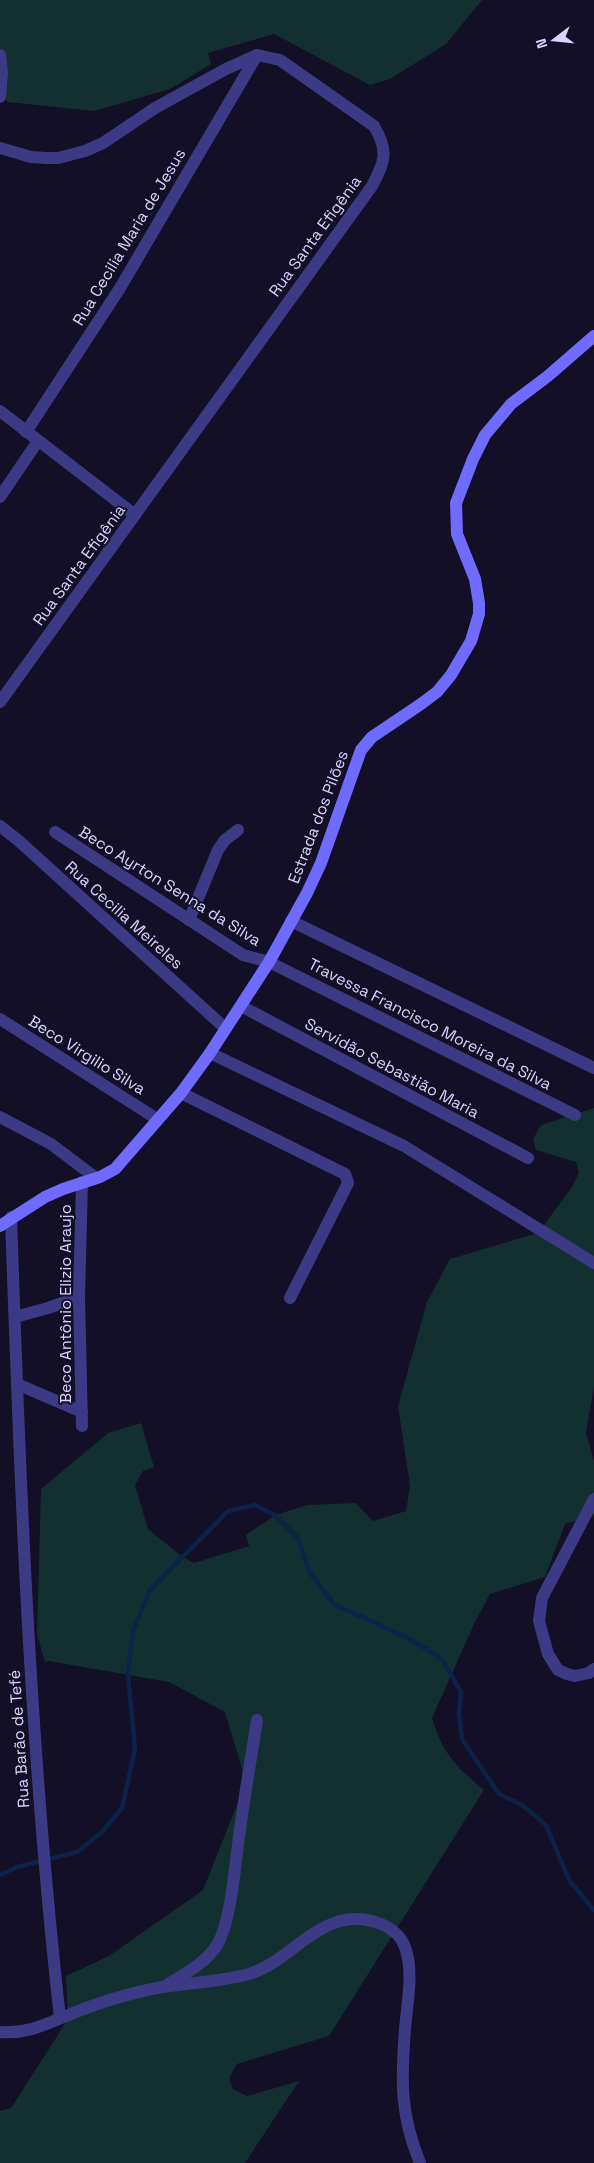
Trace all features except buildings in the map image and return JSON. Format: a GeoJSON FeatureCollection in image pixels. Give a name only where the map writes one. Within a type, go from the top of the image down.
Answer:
{"type":"FeatureCollection","features":[{"type":"Feature","properties":{"kind":"street"},"geometry":{"type":"LineString","coordinates":[[0,148],[31,157],[46,158],[58,158],[85,151],[103,143],[155,108],[226,69],[257,55]]}},
{"type":"Feature","properties":{"kind":"street","name":"Rua Cecilia Maria de Jesus"},"geometry":{"type":"LineString","coordinates":[[26,432],[120,288],[257,55]]}},
{"type":"Feature","properties":{"kind":"street","name":"Rua Santa Efigênia"},"geometry":{"type":"LineString","coordinates":[[0,702],[372,186],[385,158],[381,137],[374,126],[280,60],[257,55]]}},
{"type":"Feature","properties":{"kind":"street"},"geometry":{"type":"LineString","coordinates":[[0,56],[2,73],[0,97]]}},
{"type":"Feature","properties":{"kind":"street","name":"Estrada dos Pilões"},"geometry":{"type":"LineString","coordinates":[[0,1226],[11,1217],[45,1197],[110,1172],[122,1163],[157,1118],[180,1093],[210,1053],[269,962],[321,863],[361,750],[372,737],[437,692],[451,675],[471,641],[479,614],[479,603],[475,580],[457,534],[456,504],[485,435],[502,413],[594,336]]}},
{"type":"Feature","properties":{"kind":"street"},"geometry":{"type":"LineString","coordinates":[[0,411],[135,515]]}},
{"type":"Feature","properties":{"kind":"street"},"geometry":{"type":"LineString","coordinates":[[0,497],[38,442]]}},
{"type":"Feature","properties":{"kind":"street","name":"Rua Cecilia Meireles"},"geometry":{"type":"LineString","coordinates":[[0,826],[20,841],[225,1028]]}},
{"type":"Feature","properties":{"kind":"street"},"geometry":{"type":"LineString","coordinates":[[189,920],[218,850],[225,840],[238,830]]}},
{"type":"Feature","properties":{"kind":"street","name":"Beco Ayrton Senna da Silva"},"geometry":{"type":"LineString","coordinates":[[55,832],[243,955],[269,962]]}},
{"type":"Feature","properties":{"kind":"street"},"geometry":{"type":"LineString","coordinates":[[291,921],[594,1068]]}},
{"type":"Feature","properties":{"kind":"street","name":"Travessa Francisco Moreira da Silva"},"geometry":{"type":"LineString","coordinates":[[269,962],[575,1115]]}},
{"type":"Feature","properties":{"kind":"street","name":"Servidão Sebastião Maria"},"geometry":{"type":"LineString","coordinates":[[241,1006],[528,1158]]}},
{"type":"Feature","properties":{"kind":"street","name":"Beco Virgilio Silva"},"geometry":{"type":"LineString","coordinates":[[0,1019],[157,1118]]}},
{"type":"Feature","properties":{"kind":"street"},"geometry":{"type":"LineString","coordinates":[[210,1053],[404,1146],[594,1263]]}},
{"type":"Feature","properties":{"kind":"street"},"geometry":{"type":"LineString","coordinates":[[180,1093],[345,1174],[348,1183],[290,1298]]}},
{"type":"Feature","properties":{"kind":"street"},"geometry":{"type":"LineString","coordinates":[[0,1118],[51,1144],[96,1178]]}},
{"type":"Feature","properties":{"kind":"street","name":"Beco Antônio Elizio Araujo"},"geometry":{"type":"LineString","coordinates":[[82,1182],[79,1297],[82,1426]]}},
{"type":"Feature","properties":{"kind":"street","name":"Rua Barão de Tefé"},"geometry":{"type":"LineString","coordinates":[[11,1217],[23,1548],[44,1870],[60,2018]]}},
{"type":"Feature","properties":{"kind":"street"},"geometry":{"type":"LineString","coordinates":[[14,1318],[79,1297]]}},
{"type":"Feature","properties":{"kind":"street"},"geometry":{"type":"LineString","coordinates":[[17,1384],[82,1412]]}},
{"type":"Feature","properties":{"kind":"street"},"geometry":{"type":"LineString","coordinates":[[594,1499],[542,1598],[539,1621],[548,1654],[558,1670],[576,1676],[589,1673],[594,1669]]}},
{"type":"Feature","properties":{"kind":"street"},"geometry":{"type":"LineString","coordinates":[[164,1986],[197,1965],[217,1944],[223,1930],[231,1898],[257,1720]]}},
{"type":"Feature","properties":{"kind":"street"},"geometry":{"type":"LineString","coordinates":[[0,2032],[25,2032],[117,1997],[164,1986],[232,1978],[252,1973],[276,1961],[308,1936],[334,1924],[358,1920],[376,1922],[395,1932],[404,1944],[409,1967],[403,2061],[403,2103],[405,2120],[420,2163]]}},
{"type":"Feature","properties":{"kind":"green space"},"geometry":{"type":"Polygon","coordinates":[[[0,0],[482,0],[446,44],[390,79],[370,85],[274,34],[208,53],[211,64],[170,89],[94,111],[7,102],[0,77],[0,0]]]}},
{"type":"Feature","properties":{"kind":"green space"},"geometry":{"type":"Polygon","coordinates":[[[594,1108],[594,1386],[586,1433],[594,1461],[594,1515],[565,1524],[545,1577],[490,1594],[475,1622],[432,1718],[446,1751],[458,1767],[484,1790],[329,2036],[237,2064],[229,2078],[233,2089],[247,2096],[299,2081],[245,2163],[0,2163],[0,2111],[11,2108],[68,2019],[66,1976],[109,1956],[203,1890],[246,1782],[225,1712],[169,1682],[49,1661],[45,1662],[37,1634],[41,1489],[108,1433],[141,1423],[154,1467],[143,1471],[135,1485],[148,1529],[180,1555],[194,1563],[249,1546],[246,1535],[275,1515],[308,1505],[356,1503],[373,1521],[406,1511],[410,1486],[398,1406],[427,1302],[450,1259],[538,1233],[572,1187],[579,1173],[576,1162],[536,1150],[533,1139],[541,1125],[594,1108]]]}},
{"type":"Feature","properties":{"kind":"waterway"},"geometry":{"type":"LineString","coordinates":[[0,1875],[17,1867],[77,1852],[102,1832],[122,1808],[135,1749],[128,1675],[133,1631],[150,1590],[228,1511],[255,1505],[275,1515],[298,1538],[310,1573],[334,1604],[412,1640],[442,1659],[461,1692],[459,1713],[462,1739],[499,1794],[522,1805],[546,1825],[569,1880],[594,1910]]}}]}
